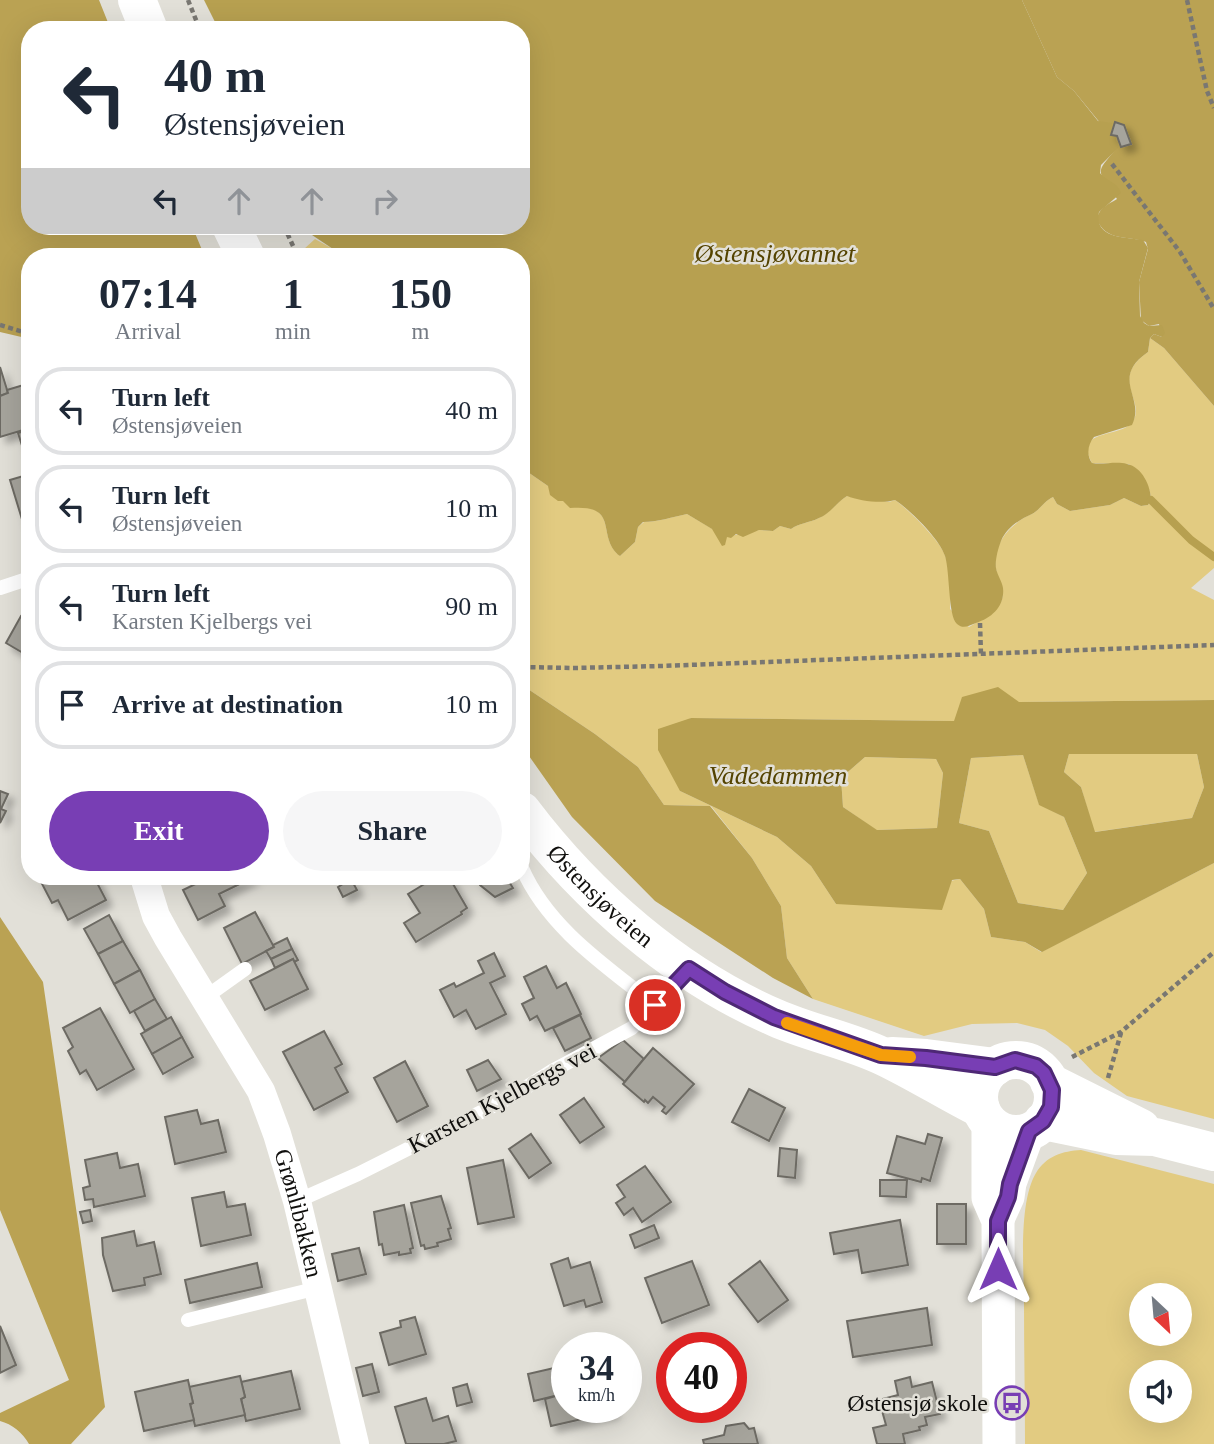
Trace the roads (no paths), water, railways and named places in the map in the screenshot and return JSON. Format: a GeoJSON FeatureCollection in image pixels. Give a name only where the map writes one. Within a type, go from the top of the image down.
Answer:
{"type":"FeatureCollection","features":[{"type":"Feature","properties":{"kind":"main road"},"geometry":{"type":"LineString","coordinates":[[137,0],[145,21]]}},
{"type":"Feature","properties":{"kind":"main road","name":"Østensjøveien"},"geometry":{"type":"LineString","coordinates":[[530,831],[619,916],[689,969],[725,992],[774,1017],[881,1055],[984,1114],[1002,1131],[1011,1133],[1036,1126],[1116,1136],[1155,1137],[1214,1152]]}},
{"type":"Feature","properties":{"kind":"main road","name":"Østensjøveien"},"geometry":{"type":"LineString","coordinates":[[881,1055],[995,1067],[1015,1060],[1058,1070],[1121,1117],[1155,1137]]}},
{"type":"Feature","properties":{"kind":"main road"},"geometry":{"type":"LineString","coordinates":[[984,1114],[979,1100],[982,1081],[995,1067]]}},
{"type":"Feature","properties":{"kind":"main road"},"geometry":{"type":"LineString","coordinates":[[1036,1126],[1051,1107],[1052,1090],[1058,1070]]}},
{"type":"Feature","properties":{"kind":"street","name":"Grønlibakken"},"geometry":{"type":"LineString","coordinates":[[146,885],[156,916],[203,999],[261,1091],[278,1134],[297,1201],[355,1444]]}},
{"type":"Feature","properties":{"kind":"street"},"geometry":{"type":"LineString","coordinates":[[984,1114],[988,1198],[998,1221]]}},
{"type":"Feature","properties":{"kind":"street"},"geometry":{"type":"LineString","coordinates":[[999,1444],[998,1221],[1008,1197],[1010,1184],[1036,1126]]}},
{"type":"Feature","properties":{"kind":"lane"},"geometry":{"type":"LineString","coordinates":[[0,588],[21,582]]}},
{"type":"Feature","properties":{"kind":"lane"},"geometry":{"type":"LineString","coordinates":[[529,885],[562,927],[655,1005]]}},
{"type":"Feature","properties":{"kind":"lane"},"geometry":{"type":"LineString","coordinates":[[203,999],[245,969]]}},
{"type":"Feature","properties":{"kind":"lane","name":"Karsten Kjelbergs vei"},"geometry":{"type":"LineString","coordinates":[[297,1201],[511,1097],[552,1071],[632,1028],[689,969]]}},
{"type":"Feature","properties":{"kind":"lane"},"geometry":{"type":"LineString","coordinates":[[188,1320],[318,1289]]}},
{"type":"Feature","properties":{"kind":"water","name":"Østensjøvannet"},"geometry":{"type":"Polygon","coordinates":[[[204,0],[1022,0],[1057,77],[1074,91],[1098,121],[1112,123],[1110,135],[1116,136],[1118,148],[1101,165],[1100,173],[1117,186],[1121,193],[1099,212],[1101,227],[1112,235],[1143,240],[1148,248],[1139,282],[1140,316],[1149,326],[1162,325],[1165,333],[1162,337],[1154,334],[1150,338],[1148,352],[1131,371],[1129,380],[1135,406],[1132,425],[1094,437],[1088,453],[1092,463],[1123,463],[1137,469],[1147,483],[1151,500],[1148,505],[1141,506],[1124,498],[1110,505],[1070,511],[1057,504],[1053,497],[1050,499],[1014,525],[1001,541],[996,565],[1003,588],[1000,606],[982,621],[964,627],[957,624],[952,612],[947,563],[942,549],[923,525],[895,500],[871,501],[847,496],[827,514],[815,520],[791,529],[780,526],[773,531],[759,530],[743,537],[736,534],[731,538],[727,537],[725,545],[722,546],[712,529],[687,514],[643,522],[638,527],[635,542],[620,556],[609,540],[602,516],[596,511],[570,508],[563,501],[558,501],[550,495],[548,486],[530,474],[530,248],[332,248],[312,235],[530,235],[530,21],[214,21],[204,0]]]}},
{"type":"Feature","properties":{"kind":"water","name":"Vadedammen"},"geometry":{"type":"Polygon","coordinates":[[[998,687],[1019,702],[1214,700],[1214,863],[1042,952],[1025,942],[991,937],[984,909],[960,879],[952,880],[942,910],[836,904],[811,866],[777,837],[680,791],[658,750],[658,729],[691,718],[954,721],[962,697],[998,687]],[[1069,754],[1064,772],[1081,787],[1095,832],[1192,818],[1204,787],[1197,754],[1069,754]],[[1023,755],[971,758],[959,823],[989,831],[1018,903],[1063,910],[1087,873],[1064,817],[1039,805],[1023,755]],[[865,757],[841,778],[843,807],[877,830],[937,828],[943,773],[936,759],[865,757]]]}},
{"type":"Feature","properties":{"kind":"waterway"},"geometry":{"type":"LineString","coordinates":[[1151,500],[1191,540],[1214,557]]}},
{"type":"Feature","properties":{"kind":"place","name":"Østensjø skole"},"geometry":{"type":"Point","coordinates":[1012,1403]}}]}
